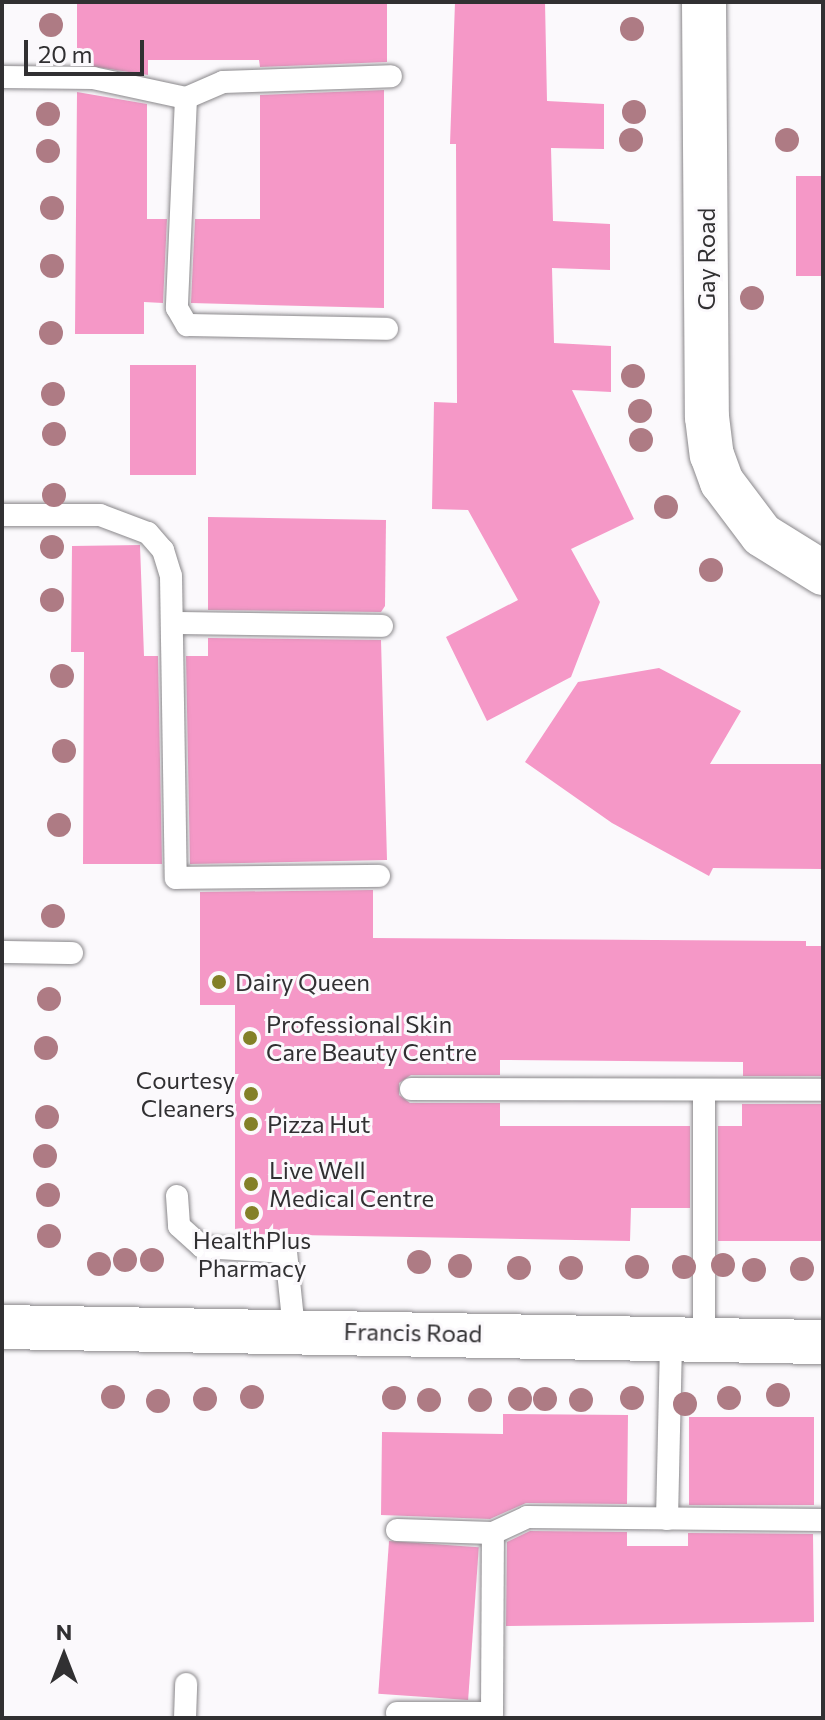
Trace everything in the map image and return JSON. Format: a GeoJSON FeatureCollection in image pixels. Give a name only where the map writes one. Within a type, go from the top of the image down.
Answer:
{"type":"FeatureCollection","features":[{"type":"Feature","properties":{"kind":"street","name":"Gay Road"},"geometry":{"type":"LineString","coordinates":[[704,2],[707,417],[722,482],[739,508],[762,535],[823,573]]}},
{"type":"Feature","properties":{"kind":"street","name":"Francis Road"},"geometry":{"type":"LineString","coordinates":[[2,1327],[294,1329],[823,1342]]}},
{"type":"Feature","properties":{"kind":"lane"},"geometry":{"type":"LineString","coordinates":[[2,77],[93,78],[186,98],[223,82],[391,76]]}},
{"type":"Feature","properties":{"kind":"lane"},"geometry":{"type":"LineString","coordinates":[[186,98],[177,308],[187,325],[387,329]]}},
{"type":"Feature","properties":{"kind":"lane"},"geometry":{"type":"LineString","coordinates":[[2,515],[100,515],[148,533],[163,550],[171,576],[176,878],[379,876]]}},
{"type":"Feature","properties":{"kind":"lane"},"geometry":{"type":"LineString","coordinates":[[172,623],[382,626]]}},
{"type":"Feature","properties":{"kind":"lane"},"geometry":{"type":"LineString","coordinates":[[2,952],[72,953]]}},
{"type":"Feature","properties":{"kind":"lane"},"geometry":{"type":"LineString","coordinates":[[411,1089],[823,1090]]}},
{"type":"Feature","properties":{"kind":"lane"},"geometry":{"type":"LineString","coordinates":[[667,1519],[688,1339],[704,1090]]}},
{"type":"Feature","properties":{"kind":"lane"},"geometry":{"type":"LineString","coordinates":[[177,1196],[179,1226],[202,1247],[286,1252],[294,1329]]}},
{"type":"Feature","properties":{"kind":"lane"},"geometry":{"type":"LineString","coordinates":[[397,1530],[493,1533],[527,1517],[823,1520]]}},
{"type":"Feature","properties":{"kind":"lane"},"geometry":{"type":"LineString","coordinates":[[397,1713],[492,1713],[493,1533]]}},
{"type":"Feature","properties":{"kind":"lane"},"geometry":{"type":"LineString","coordinates":[[185,1718],[186,1684]]}},
{"type":"Feature","properties":{"kind":"building"},"geometry":{"type":"Polygon","coordinates":[[[77,2],[387,2],[387,62],[260,67],[259,60],[148,60],[148,75],[77,64],[77,2]]]}},
{"type":"Feature","properties":{"kind":"building"},"geometry":{"type":"Polygon","coordinates":[[[455,2],[545,2],[547,101],[604,104],[604,149],[551,148],[553,221],[610,224],[610,270],[552,268],[554,343],[611,346],[611,392],[572,390],[634,519],[571,549],[600,602],[571,677],[487,721],[446,637],[518,600],[468,510],[432,509],[434,402],[457,403],[456,144],[450,144],[455,2]]]}},
{"type":"Feature","properties":{"kind":"building"},"geometry":{"type":"Polygon","coordinates":[[[384,90],[384,308],[191,303],[195,219],[260,219],[260,95],[384,90]]]}},
{"type":"Feature","properties":{"kind":"building"},"geometry":{"type":"Polygon","coordinates":[[[77,92],[147,104],[147,219],[167,219],[163,303],[144,302],[144,334],[75,334],[77,92]]]}},
{"type":"Feature","properties":{"kind":"building"},"geometry":{"type":"Polygon","coordinates":[[[796,176],[823,176],[823,276],[796,276],[796,176]]]}},
{"type":"Feature","properties":{"kind":"building"},"geometry":{"type":"Polygon","coordinates":[[[130,365],[196,365],[196,475],[130,475],[130,365]]]}},
{"type":"Feature","properties":{"kind":"building"},"geometry":{"type":"Polygon","coordinates":[[[208,517],[386,520],[385,606],[381,612],[208,610],[208,517]]]}},
{"type":"Feature","properties":{"kind":"building"},"geometry":{"type":"Polygon","coordinates":[[[140,545],[144,656],[158,656],[162,864],[83,864],[84,652],[71,652],[72,546],[140,545]]]}},
{"type":"Feature","properties":{"kind":"building"},"geometry":{"type":"Polygon","coordinates":[[[208,638],[381,640],[387,860],[190,864],[186,656],[208,656],[208,638]]]}},
{"type":"Feature","properties":{"kind":"building"},"geometry":{"type":"Polygon","coordinates":[[[659,668],[741,711],[710,764],[823,764],[823,869],[713,868],[709,876],[612,823],[525,762],[578,682],[659,668]]]}},
{"type":"Feature","properties":{"kind":"building"},"geometry":{"type":"Polygon","coordinates":[[[373,890],[373,938],[806,941],[806,946],[823,946],[823,1076],[743,1076],[743,1062],[500,1060],[500,1075],[411,1075],[399,1083],[399,1095],[410,1103],[500,1103],[500,1126],[690,1126],[690,1208],[631,1208],[630,1241],[235,1234],[235,1005],[200,1005],[200,892],[373,890]]]}},
{"type":"Feature","properties":{"kind":"building"},"geometry":{"type":"Polygon","coordinates":[[[742,1104],[823,1104],[823,1241],[718,1241],[718,1126],[742,1126],[742,1104]]]}},
{"type":"Feature","properties":{"kind":"building"},"geometry":{"type":"Polygon","coordinates":[[[503,1414],[628,1415],[627,1504],[526,1503],[490,1519],[381,1515],[382,1432],[503,1434],[503,1414]]]}},
{"type":"Feature","properties":{"kind":"building"},"geometry":{"type":"Polygon","coordinates":[[[689,1417],[814,1417],[814,1505],[689,1505],[689,1417]]]}},
{"type":"Feature","properties":{"kind":"building"},"geometry":{"type":"Polygon","coordinates":[[[530,1531],[627,1532],[627,1546],[688,1546],[688,1533],[813,1534],[814,1622],[506,1626],[507,1542],[530,1531]]]}},
{"type":"Feature","properties":{"kind":"building"},"geometry":{"type":"Polygon","coordinates":[[[389,1541],[479,1547],[468,1700],[378,1694],[389,1541]]]}},
{"type":"Feature","properties":{"kind":"place","name":"Dairy Queen"},"geometry":{"type":"Point","coordinates":[219,982]}},
{"type":"Feature","properties":{"kind":"place","name":"Professional Skin Care Beauty Centre"},"geometry":{"type":"Point","coordinates":[250,1038]}},
{"type":"Feature","properties":{"kind":"place","name":"Courtesy Cleaners"},"geometry":{"type":"Point","coordinates":[251,1094]}},
{"type":"Feature","properties":{"kind":"place","name":"Pizza Hut"},"geometry":{"type":"Point","coordinates":[251,1124]}},
{"type":"Feature","properties":{"kind":"place","name":"Live Well Medical Centre"},"geometry":{"type":"Point","coordinates":[251,1184]}},
{"type":"Feature","properties":{"kind":"place","name":"HealthPlus Pharmacy"},"geometry":{"type":"Point","coordinates":[252,1213]}}]}
